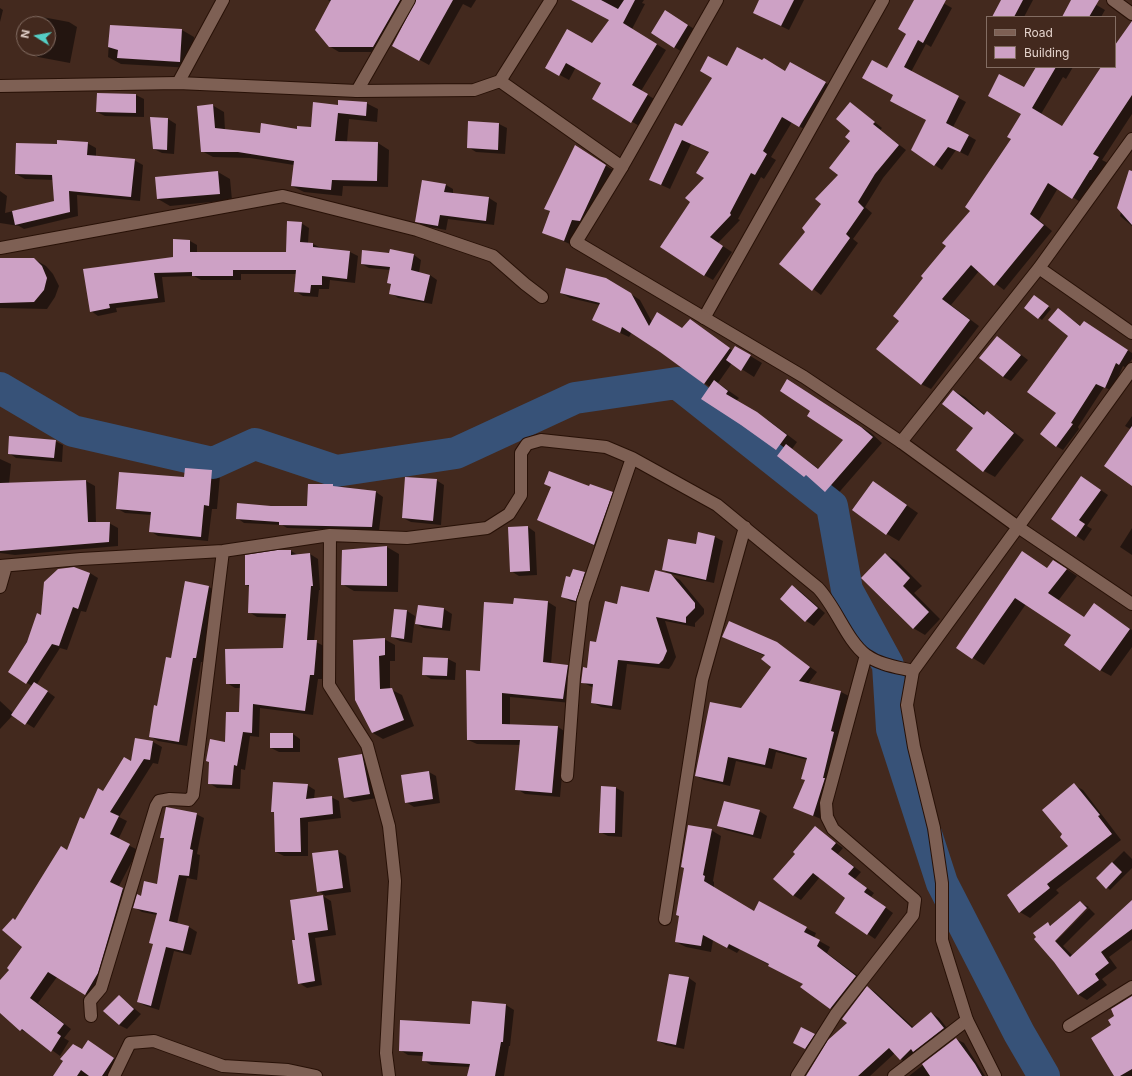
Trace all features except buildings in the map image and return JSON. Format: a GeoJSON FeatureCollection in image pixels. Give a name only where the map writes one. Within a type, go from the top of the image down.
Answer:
{"type":"FeatureCollection","features":[{"type":"Feature","properties":{"kind":"street"},"geometry":{"type":"LineString","coordinates":[[178,83],[223,0]]}},
{"type":"Feature","properties":{"kind":"street"},"geometry":{"type":"LineString","coordinates":[[357,91],[409,0]]}},
{"type":"Feature","properties":{"kind":"street"},"geometry":{"type":"LineString","coordinates":[[0,86],[178,83],[357,91],[474,90],[500,81],[551,0]]}},
{"type":"Feature","properties":{"kind":"street"},"geometry":{"type":"LineString","coordinates":[[718,0],[622,167],[576,242],[804,377],[901,442],[1018,527],[1132,604]]}},
{"type":"Feature","properties":{"kind":"street"},"geometry":{"type":"LineString","coordinates":[[704,318],[883,0]]}},
{"type":"Feature","properties":{"kind":"street"},"geometry":{"type":"LineString","coordinates":[[1113,0],[1132,14]]}},
{"type":"Feature","properties":{"kind":"street"},"geometry":{"type":"LineString","coordinates":[[500,81],[622,167]]}},
{"type":"Feature","properties":{"kind":"street"},"geometry":{"type":"LineString","coordinates":[[901,442],[1039,268],[1132,139]]}},
{"type":"Feature","properties":{"kind":"street"},"geometry":{"type":"LineString","coordinates":[[0,248],[283,196],[417,230],[493,256],[524,284],[542,297]]}},
{"type":"Feature","properties":{"kind":"street"},"geometry":{"type":"LineString","coordinates":[[1039,268],[1132,333]]}},
{"type":"Feature","properties":{"kind":"street"},"geometry":{"type":"LineString","coordinates":[[995,1076],[967,1020],[942,940],[942,883],[934,828],[914,747],[907,705],[913,671],[1132,369]]}},
{"type":"Feature","properties":{"kind":"street"},"geometry":{"type":"LineString","coordinates":[[0,587],[3,566],[81,559],[223,551],[330,535],[407,538],[488,528],[508,514],[521,495],[521,453],[527,444],[541,440],[606,447],[632,458],[717,505],[818,588],[828,599],[846,631],[866,655],[888,665],[913,671]]}},
{"type":"Feature","properties":{"kind":"street"},"geometry":{"type":"LineString","coordinates":[[567,776],[574,677],[583,601],[632,458]]}},
{"type":"Feature","properties":{"kind":"street"},"geometry":{"type":"LineString","coordinates":[[665,919],[702,680],[745,527]]}},
{"type":"Feature","properties":{"kind":"street"},"geometry":{"type":"LineString","coordinates":[[330,535],[329,685],[367,745],[389,826],[394,881],[386,1053],[389,1076]]}},
{"type":"Feature","properties":{"kind":"street"},"geometry":{"type":"LineString","coordinates":[[91,1016],[90,1001],[101,988],[156,806],[159,801],[170,799],[189,800],[193,795],[223,551]]}},
{"type":"Feature","properties":{"kind":"street"},"geometry":{"type":"LineString","coordinates":[[797,1076],[836,1014],[914,915],[915,900],[833,829],[827,817],[826,803],[866,655]]}},
{"type":"Feature","properties":{"kind":"street"},"geometry":{"type":"LineString","coordinates":[[1068,1026],[1132,987]]}},
{"type":"Feature","properties":{"kind":"street"},"geometry":{"type":"LineString","coordinates":[[894,1076],[967,1020]]}},
{"type":"Feature","properties":{"kind":"street"},"geometry":{"type":"LineString","coordinates":[[114,1076],[130,1043],[154,1041],[223,1066],[288,1070],[316,1076]]}},
{"type":"Feature","properties":{"kind":"waterway"},"geometry":{"type":"LineString","coordinates":[[0,388],[73,431],[213,463],[255,444],[336,471],[456,453],[575,398],[677,383],[832,506],[847,590],[888,665],[892,729],[942,883],[1019,1033],[1044,1076]]}}]}
